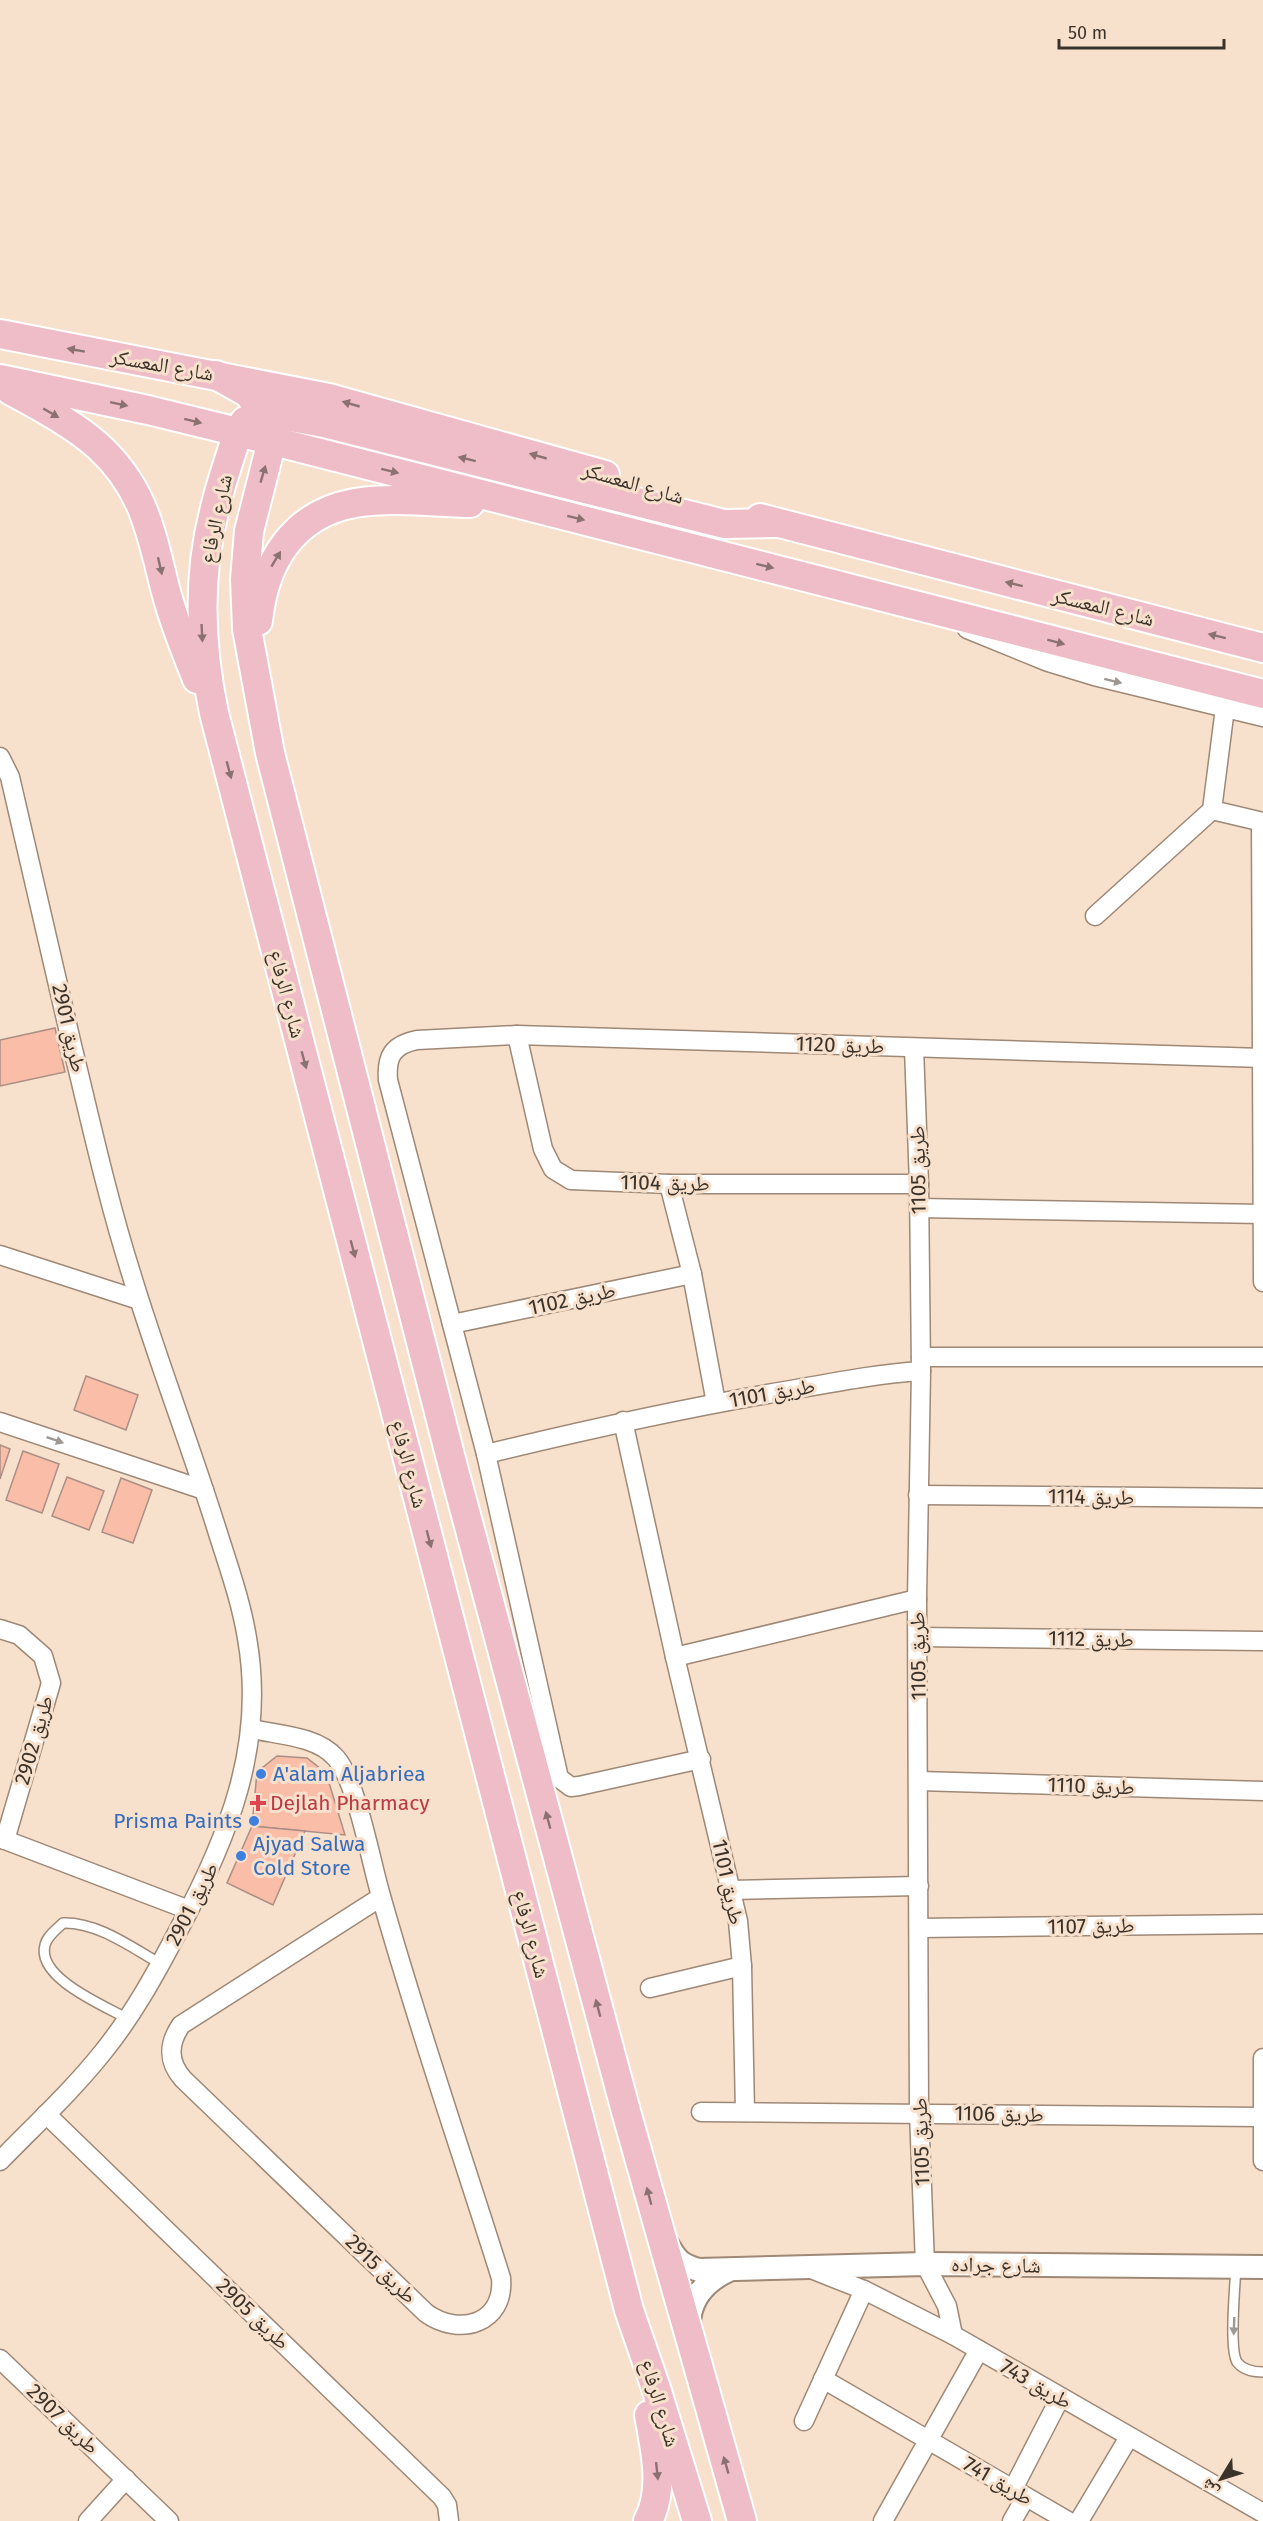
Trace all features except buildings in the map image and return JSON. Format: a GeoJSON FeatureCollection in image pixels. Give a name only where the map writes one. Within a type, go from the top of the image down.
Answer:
{"type":"FeatureCollection","features":[{"type":"Feature","properties":{"kind":"main road","name":"شارع المعسكر"},"geometry":{"type":"LineString","coordinates":[[0,334],[328,398],[777,523],[1263,648]]}},
{"type":"Feature","properties":{"kind":"main road"},"geometry":{"type":"LineString","coordinates":[[216,375],[248,393],[270,425],[272,441]]}},
{"type":"Feature","properties":{"kind":"main road"},"geometry":{"type":"LineString","coordinates":[[0,379],[148,410],[238,432],[902,601],[1128,662],[1263,694]]}},
{"type":"Feature","properties":{"kind":"main road"},"geometry":{"type":"LineString","coordinates":[[0,384],[82,433],[113,462],[126,479],[146,516],[176,623],[200,685],[214,713]]}},
{"type":"Feature","properties":{"kind":"main road"},"geometry":{"type":"LineString","coordinates":[[238,432],[245,421],[263,412],[324,423],[724,524],[777,523]]}},
{"type":"Feature","properties":{"kind":"main road","name":"شارع الرفاع"},"geometry":{"type":"LineString","coordinates":[[238,432],[214,511],[206,551],[202,592],[203,643],[214,713],[629,2310],[697,2521]]}},
{"type":"Feature","properties":{"kind":"main road","name":"شارع الرفاع"},"geometry":{"type":"LineString","coordinates":[[272,441],[249,531],[245,579],[247,629],[273,765],[452,1459],[658,2228],[742,2521]]}},
{"type":"Feature","properties":{"kind":"main road"},"geometry":{"type":"LineString","coordinates":[[256,677],[257,629],[264,585],[277,556],[286,543],[310,521],[339,507],[371,501],[520,504]]}},
{"type":"Feature","properties":{"kind":"main road"},"geometry":{"type":"LineString","coordinates":[[629,2310],[653,2440],[658,2482],[654,2510],[648,2521]]}},
{"type":"Feature","properties":{"kind":"street"},"geometry":{"type":"LineString","coordinates":[[902,601],[1048,662],[1094,676],[1263,717]]}},
{"type":"Feature","properties":{"kind":"street"},"geometry":{"type":"LineString","coordinates":[[1095,916],[1212,810],[1225,708]]}},
{"type":"Feature","properties":{"kind":"street","name":"طريق 2901"},"geometry":{"type":"LineString","coordinates":[[0,757],[10,777],[110,1205],[139,1300],[240,1603],[248,1640],[252,1678],[252,1729],[231,1817],[210,1870],[189,1911],[128,2019],[103,2053],[0,2161]]}},
{"type":"Feature","properties":{"kind":"street"},"geometry":{"type":"LineString","coordinates":[[1212,810],[1262,822],[1263,1282]]}},
{"type":"Feature","properties":{"kind":"street","name":"طريق 1120"},"geometry":{"type":"LineString","coordinates":[[452,1324],[388,1080],[387,1066],[392,1053],[403,1043],[417,1040],[517,1035],[1263,1058]]}},
{"type":"Feature","properties":{"kind":"street","name":"طريق 1104"},"geometry":{"type":"LineString","coordinates":[[517,1035],[543,1149],[553,1169],[571,1180],[669,1184],[919,1184]]}},
{"type":"Feature","properties":{"kind":"street","name":"طريق 1105"},"geometry":{"type":"LineString","coordinates":[[914,1048],[919,1184],[921,1364],[917,1599],[919,1637],[919,2113],[924,2264]]}},
{"type":"Feature","properties":{"kind":"street"},"geometry":{"type":"LineString","coordinates":[[669,1184],[692,1274],[716,1403]]}},
{"type":"Feature","properties":{"kind":"street"},"geometry":{"type":"LineString","coordinates":[[919,1208],[1262,1214]]}},
{"type":"Feature","properties":{"kind":"street"},"geometry":{"type":"LineString","coordinates":[[0,1255],[139,1300]]}},
{"type":"Feature","properties":{"kind":"street","name":"طريق 1102"},"geometry":{"type":"LineString","coordinates":[[452,1324],[692,1274]]}},
{"type":"Feature","properties":{"kind":"street"},"geometry":{"type":"LineString","coordinates":[[452,1324],[486,1454],[559,1778],[571,1787],[579,1786],[701,1759]]}},
{"type":"Feature","properties":{"kind":"street","name":"طريق 1101"},"geometry":{"type":"LineString","coordinates":[[486,1454],[623,1421],[889,1373],[921,1364],[1263,1357]]}},
{"type":"Feature","properties":{"kind":"street","name":"طريق 1101"},"geometry":{"type":"LineString","coordinates":[[623,1421],[675,1657],[738,1921],[742,1966],[745,2112]]}},
{"type":"Feature","properties":{"kind":"street"},"geometry":{"type":"LineString","coordinates":[[0,1422],[204,1490]]}},
{"type":"Feature","properties":{"kind":"street","name":"طريق 1114"},"geometry":{"type":"LineString","coordinates":[[918,1495],[1263,1498]]}},
{"type":"Feature","properties":{"kind":"street"},"geometry":{"type":"LineString","coordinates":[[675,1657],[917,1599]]}},
{"type":"Feature","properties":{"kind":"street","name":"طريق 2902"},"geometry":{"type":"LineString","coordinates":[[0,1629],[19,1635],[43,1656],[51,1683],[2,1839],[189,1911]]}},
{"type":"Feature","properties":{"kind":"street","name":"طريق 1112"},"geometry":{"type":"LineString","coordinates":[[919,1637],[1263,1641]]}},
{"type":"Feature","properties":{"kind":"street","name":"طريق 2915"},"geometry":{"type":"LineString","coordinates":[[252,1729],[315,1743],[336,1758],[351,1786],[381,1898],[501,2278],[501,2295],[493,2311],[476,2322],[465,2325],[443,2323],[426,2313],[183,2079],[172,2062],[172,2043],[181,2025],[381,1898]]}},
{"type":"Feature","properties":{"kind":"street","name":"طريق 1110"},"geometry":{"type":"LineString","coordinates":[[919,1781],[1263,1791]]}},
{"type":"Feature","properties":{"kind":"street"},"geometry":{"type":"LineString","coordinates":[[731,1890],[919,1886]]}},
{"type":"Feature","properties":{"kind":"street","name":"طريق 1107"},"geometry":{"type":"LineString","coordinates":[[919,1928],[1263,1924]]}},
{"type":"Feature","properties":{"kind":"street"},"geometry":{"type":"LineString","coordinates":[[650,1988],[742,1966]]}},
{"type":"Feature","properties":{"kind":"street"},"geometry":{"type":"LineString","coordinates":[[1263,2058],[1263,2161]]}},
{"type":"Feature","properties":{"kind":"street","name":"طريق 1106"},"geometry":{"type":"LineString","coordinates":[[701,2112],[1262,2117]]}},
{"type":"Feature","properties":{"kind":"street","name":"طريق 2905"},"geometry":{"type":"LineString","coordinates":[[46,2114],[442,2497],[447,2505],[449,2521]]}},
{"type":"Feature","properties":{"kind":"street","name":"شارع جراده"},"geometry":{"type":"LineString","coordinates":[[658,2228],[675,2258],[685,2266],[699,2270],[924,2264],[1263,2267]]}},
{"type":"Feature","properties":{"kind":"street"},"geometry":{"type":"LineString","coordinates":[[924,2264],[947,2306],[953,2335]]}},
{"type":"Feature","properties":{"kind":"street","name":"طريق 743"},"geometry":{"type":"LineString","coordinates":[[803,2266],[864,2290],[953,2335],[1263,2513]]}},
{"type":"Feature","properties":{"kind":"street"},"geometry":{"type":"LineString","coordinates":[[690,2343],[689,2320],[693,2301],[713,2278],[729,2270]]}},
{"type":"Feature","properties":{"kind":"street"},"geometry":{"type":"LineString","coordinates":[[804,2421],[864,2290]]}},
{"type":"Feature","properties":{"kind":"street"},"geometry":{"type":"LineString","coordinates":[[883,2521],[979,2350]]}},
{"type":"Feature","properties":{"kind":"street","name":"طريق 2907"},"geometry":{"type":"LineString","coordinates":[[0,2359],[169,2521]]}},
{"type":"Feature","properties":{"kind":"street","name":"طريق 741"},"geometry":{"type":"LineString","coordinates":[[823,2379],[1068,2521]]}},
{"type":"Feature","properties":{"kind":"street"},"geometry":{"type":"LineString","coordinates":[[1012,2521],[1020,2493],[1060,2398]]}},
{"type":"Feature","properties":{"kind":"street"},"geometry":{"type":"LineString","coordinates":[[1079,2521],[1129,2437]]}},
{"type":"Feature","properties":{"kind":"street"},"geometry":{"type":"LineString","coordinates":[[88,2521],[126,2479]]}},
{"type":"Feature","properties":{"kind":"lane"},"geometry":{"type":"LineString","coordinates":[[128,2019],[76,1991],[52,1972],[44,1959],[45,1944],[63,1923],[75,1923],[96,1929],[161,1964]]}},
{"type":"Feature","properties":{"kind":"lane"},"geometry":{"type":"LineString","coordinates":[[1236,2267],[1233,2346],[1236,2360],[1242,2367],[1263,2372]]}},
{"type":"Feature","properties":{"kind":"place","name":"A'alam Aljabriea"},"geometry":{"type":"Point","coordinates":[261,1774]}},
{"type":"Feature","properties":{"kind":"place","name":"Dejlah Pharmacy"},"geometry":{"type":"Point","coordinates":[258,1803]}},
{"type":"Feature","properties":{"kind":"place","name":"Prisma Paints"},"geometry":{"type":"Point","coordinates":[254,1821]}},
{"type":"Feature","properties":{"kind":"place","name":"Ajyad Salwa Cold Store"},"geometry":{"type":"Point","coordinates":[241,1856]}}]}
